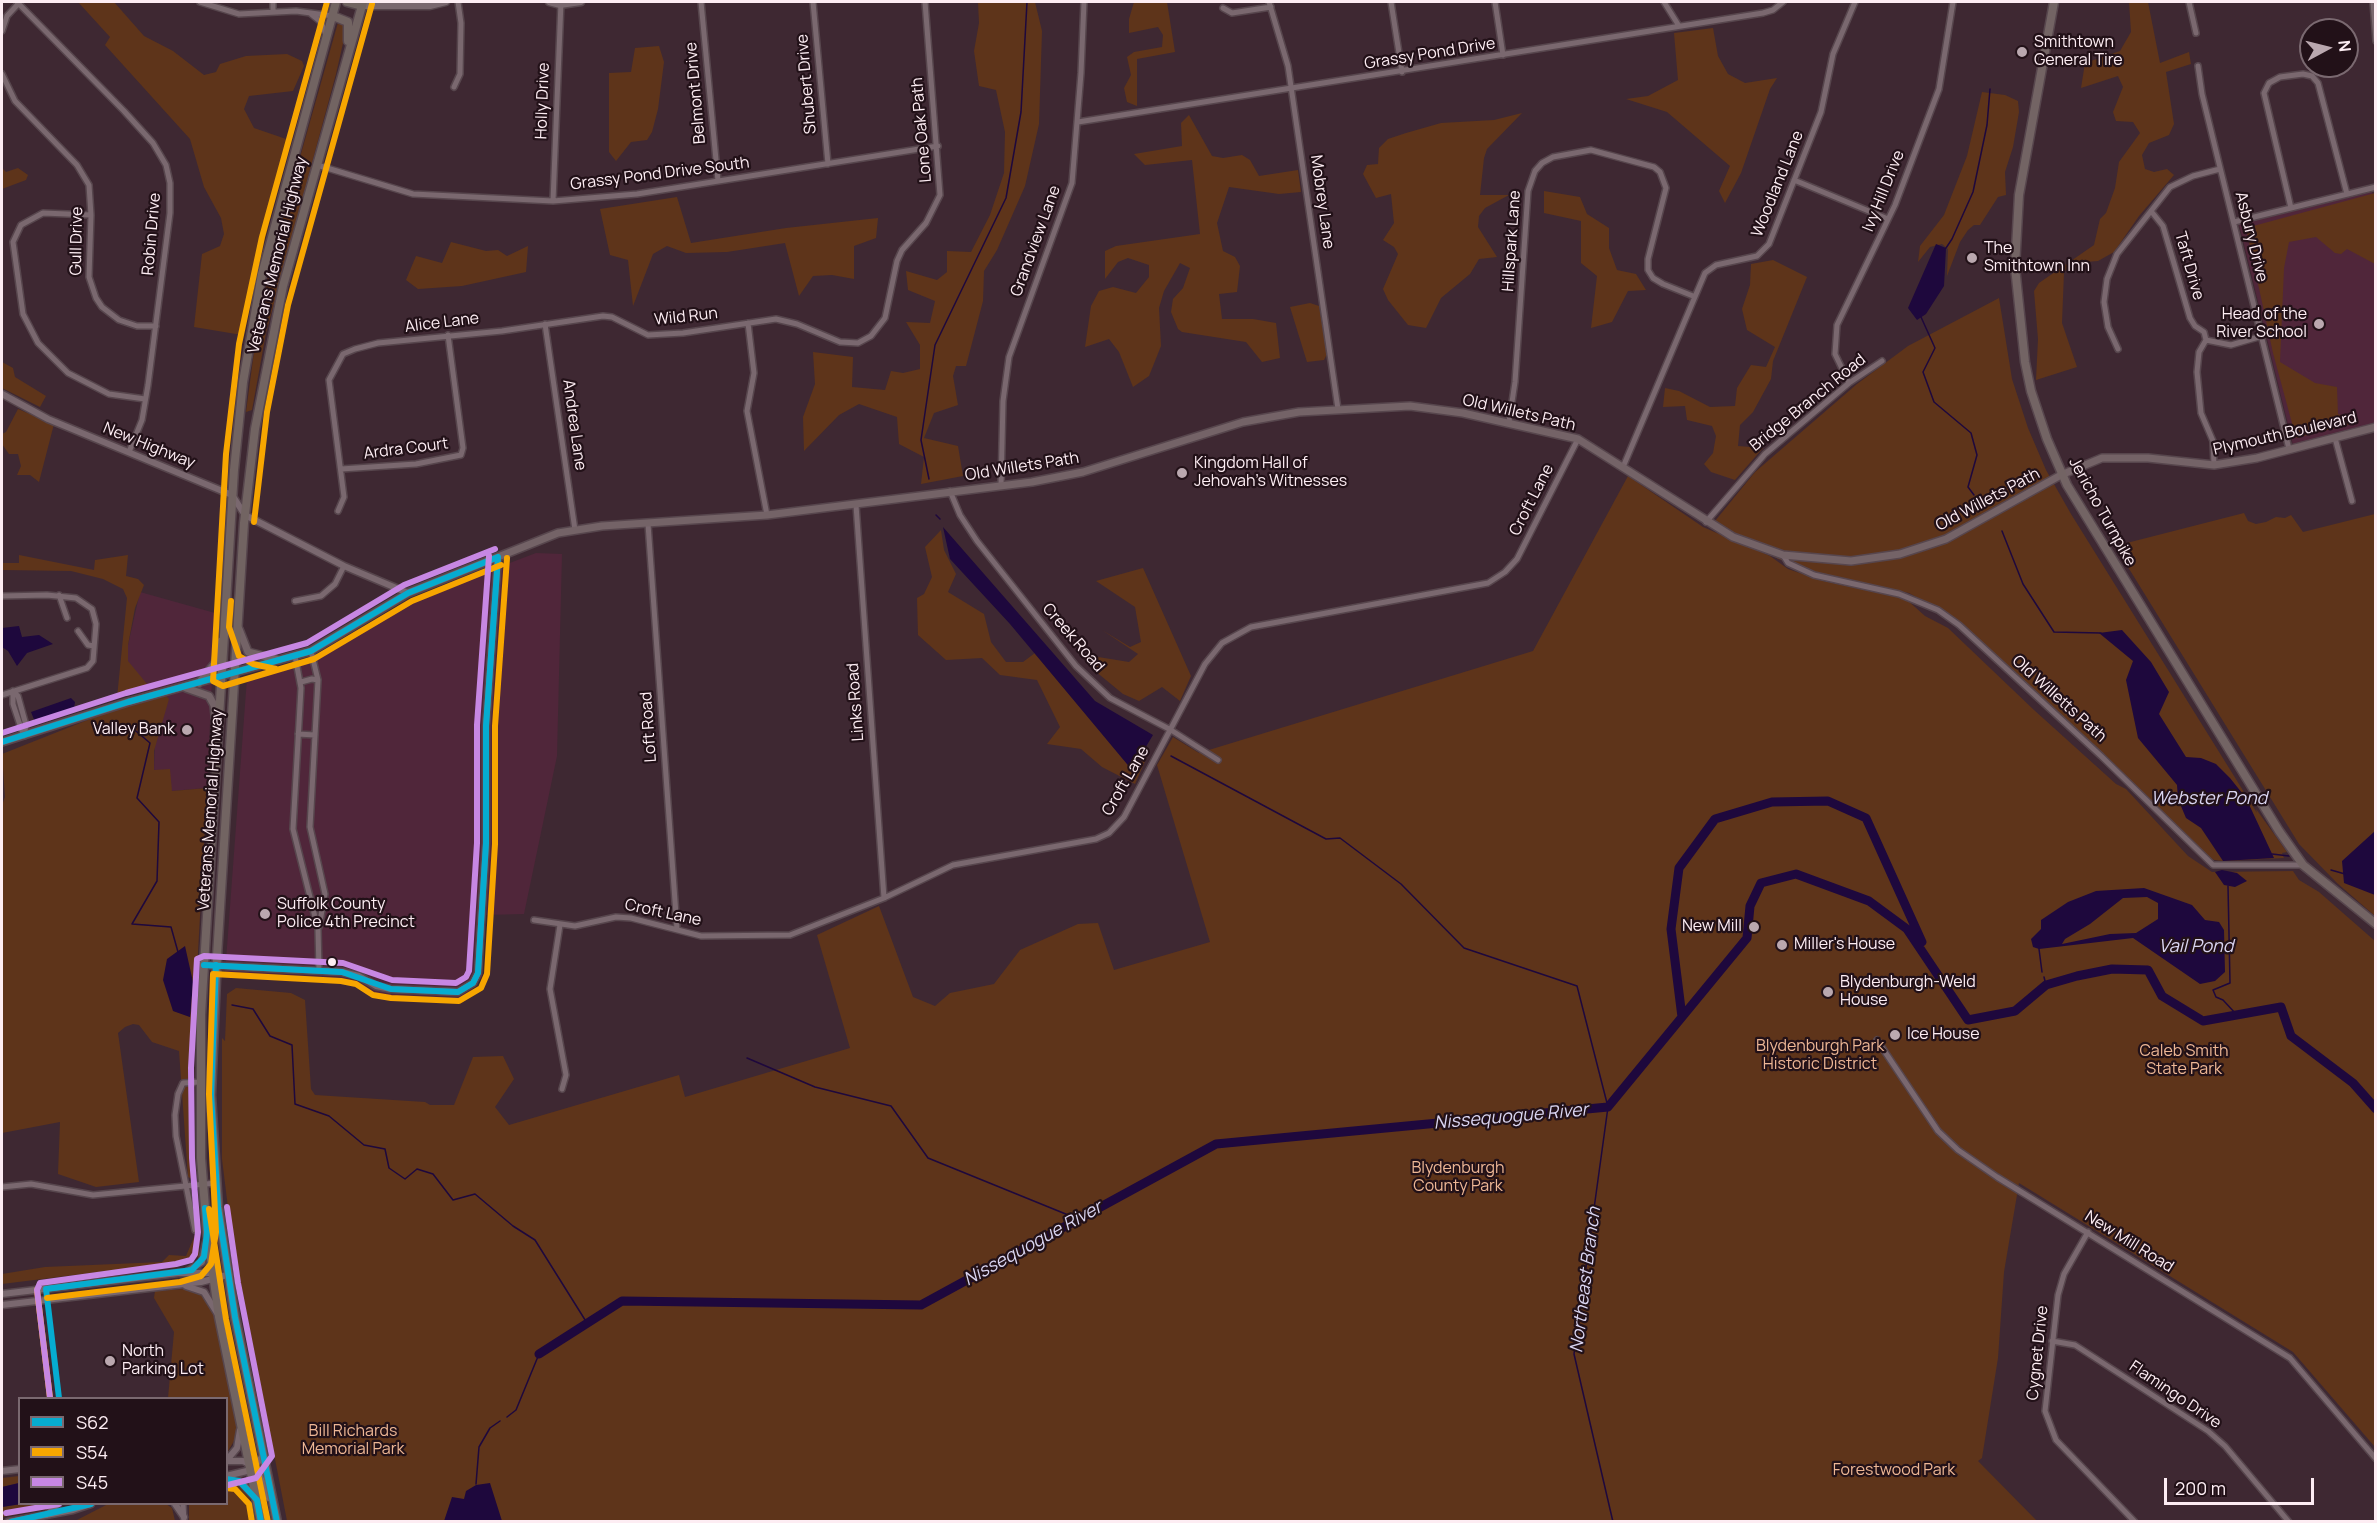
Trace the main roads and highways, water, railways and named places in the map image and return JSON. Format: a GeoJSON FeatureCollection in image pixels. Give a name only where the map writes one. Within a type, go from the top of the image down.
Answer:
{"type":"FeatureCollection","features":[{"type":"Feature","properties":{"kind":"highway","name":"Veterans Memorial Highway"},"geometry":{"type":"LineString","coordinates":[[261,1521],[252,1466],[219,1317],[207,1232],[200,1082],[204,965],[232,495],[240,400],[255,310],[336,2]]}},
{"type":"Feature","properties":{"kind":"highway"},"geometry":{"type":"LineString","coordinates":[[346,2],[362,4]]}},
{"type":"Feature","properties":{"kind":"highway","name":"Veterans Memorial Highway"},"geometry":{"type":"LineString","coordinates":[[276,1519],[227,1275],[216,1183],[211,1077],[216,965],[245,514],[267,357],[283,286],[362,4]]}},
{"type":"Feature","properties":{"kind":"highway"},"geometry":{"type":"LineString","coordinates":[[333,16],[348,22],[347,57]]}},
{"type":"Feature","properties":{"kind":"main road","name":"Jericho Turnpike"},"geometry":{"type":"LineString","coordinates":[[2054,2],[2019,195],[2015,267],[2019,322],[2031,391],[2061,475],[2279,831],[2303,865],[2376,924]]}},
{"type":"Feature","properties":{"kind":"main road","name":"Old Willets Path"},"geometry":{"type":"LineString","coordinates":[[2,742],[128,702],[310,651],[408,593],[558,533],[856,505],[1001,486],[1083,472],[1243,422],[1299,412],[1410,406],[1509,422],[1578,439],[1706,522],[1752,546],[1783,555],[1851,561],[1900,554],[1946,539],[2061,475]]}},
{"type":"Feature","properties":{"kind":"main road","name":"Plymouth Boulevard"},"geometry":{"type":"LineString","coordinates":[[2061,475],[2102,458],[2124,456],[2214,465],[2376,428]]}},
{"type":"Feature","properties":{"kind":"main road"},"geometry":{"type":"LineString","coordinates":[[200,683],[215,663],[225,621]]}},
{"type":"Feature","properties":{"kind":"main road"},"geometry":{"type":"LineString","coordinates":[[238,626],[248,652],[282,660]]}},
{"type":"Feature","properties":{"kind":"main road"},"geometry":{"type":"LineString","coordinates":[[184,687],[204,692],[211,698],[217,740]]}},
{"type":"Feature","properties":{"kind":"water"},"geometry":{"type":"Polygon","coordinates":[[[1936,244],[1946,248],[1944,286],[1926,314],[1917,320],[1908,308],[1936,244]]]}},
{"type":"Feature","properties":{"kind":"water"},"geometry":{"type":"Polygon","coordinates":[[[943,527],[1095,701],[1153,735],[1132,770],[1010,624],[950,559],[943,527]]]}},
{"type":"Feature","properties":{"kind":"water"},"geometry":{"type":"Polygon","coordinates":[[[19,626],[22,637],[39,635],[53,644],[27,653],[17,666],[8,651],[2,647],[2,628],[19,626]]]}},
{"type":"Feature","properties":{"kind":"water","name":"Webster Pond"},"geometry":{"type":"Polygon","coordinates":[[[2122,630],[2151,662],[2169,692],[2159,714],[2186,757],[2201,758],[2216,764],[2230,778],[2246,798],[2274,858],[2223,861],[2201,828],[2186,818],[2178,799],[2177,785],[2138,738],[2126,680],[2133,661],[2099,633],[2122,630]]]}},
{"type":"Feature","properties":{"kind":"water"},"geometry":{"type":"Polygon","coordinates":[[[71,698],[75,702],[74,709],[35,722],[31,712],[71,698]]]}},
{"type":"Feature","properties":{"kind":"water"},"geometry":{"type":"Polygon","coordinates":[[[2375,831],[2375,895],[2344,883],[2342,861],[2375,831]]]}},
{"type":"Feature","properties":{"kind":"water"},"geometry":{"type":"Polygon","coordinates":[[[2222,870],[2237,873],[2247,881],[2235,887],[2224,885],[2215,872],[2222,870]]]}},
{"type":"Feature","properties":{"kind":"water","name":"Vail Pond"},"geometry":{"type":"Polygon","coordinates":[[[2144,888],[2192,905],[2205,920],[2219,922],[2224,930],[2225,972],[2215,981],[2200,984],[2133,938],[2039,949],[2033,947],[2031,939],[2041,929],[2041,920],[2068,902],[2096,891],[2144,888]],[[2147,897],[2123,898],[2090,924],[2065,939],[2062,944],[2110,934],[2136,933],[2158,919],[2158,903],[2147,897]]]}},
{"type":"Feature","properties":{"kind":"water"},"geometry":{"type":"Polygon","coordinates":[[[185,946],[193,982],[190,1017],[173,1011],[163,980],[167,959],[185,946]]]}},
{"type":"Feature","properties":{"kind":"water"},"geometry":{"type":"Polygon","coordinates":[[[18,1483],[18,1504],[2,1507],[2,1487],[18,1483]]]}},
{"type":"Feature","properties":{"kind":"water"},"geometry":{"type":"Polygon","coordinates":[[[490,1483],[502,1521],[444,1521],[452,1497],[464,1499],[466,1491],[476,1485],[490,1483]]]}},
{"type":"Feature","properties":{"kind":"waterway"},"geometry":{"type":"LineString","coordinates":[[929,479],[921,440],[935,345],[1006,198],[1021,112],[1027,2]]}},
{"type":"Feature","properties":{"kind":"waterway"},"geometry":{"type":"LineString","coordinates":[[1946,248],[1973,192],[1987,125],[1990,89]]}},
{"type":"Feature","properties":{"kind":"waterway"},"geometry":{"type":"LineString","coordinates":[[1921,317],[1935,348],[1923,372],[1934,402],[1971,433],[1977,455],[1968,487],[1974,495]]}},
{"type":"Feature","properties":{"kind":"waterway"},"geometry":{"type":"LineString","coordinates":[[936,515],[940,519]]}},
{"type":"Feature","properties":{"kind":"waterway"},"geometry":{"type":"LineString","coordinates":[[2002,531],[2023,584],[2054,632],[2101,633]]}},
{"type":"Feature","properties":{"kind":"waterway"},"geometry":{"type":"LineString","coordinates":[[130,726],[150,743],[137,798],[159,822],[157,881],[132,924],[171,927],[178,952]]}},
{"type":"Feature","properties":{"kind":"waterway","name":"Northeast Branch"},"geometry":{"type":"LineString","coordinates":[[1171,756],[1326,839],[1340,838],[1401,884],[1464,948],[1577,986],[1608,1107],[1574,1354],[1613,1522]]}},
{"type":"Feature","properties":{"kind":"waterway"},"geometry":{"type":"LineString","coordinates":[[1682,1017],[1671,929],[1679,868],[1715,819],[1772,802],[1828,801],[1866,818],[1922,942]]}},
{"type":"Feature","properties":{"kind":"waterway"},"geometry":{"type":"LineString","coordinates":[[2272,854],[2289,856]]}},
{"type":"Feature","properties":{"kind":"waterway"},"geometry":{"type":"LineString","coordinates":[[2331,870],[2345,874]]}},
{"type":"Feature","properties":{"kind":"waterway","name":"Nissequogue River"},"geometry":{"type":"LineString","coordinates":[[539,1354],[622,1301],[921,1305],[1216,1144],[1608,1107],[1747,938],[1750,906],[1761,883],[1796,874],[1869,901],[1907,929],[1968,1020],[2015,1011],[2046,985],[2077,976],[2112,969],[2148,970],[2162,996],[2203,1021],[2281,1007],[2291,1036],[2353,1083],[2376,1109]]}},
{"type":"Feature","properties":{"kind":"waterway"},"geometry":{"type":"LineString","coordinates":[[2228,886],[2230,983],[2213,990],[2216,997],[2223,1000],[2236,1014]]}},
{"type":"Feature","properties":{"kind":"waterway"},"geometry":{"type":"LineString","coordinates":[[2039,949],[2042,972]]}},
{"type":"Feature","properties":{"kind":"waterway"},"geometry":{"type":"LineString","coordinates":[[2044,977],[2046,985]]}},
{"type":"Feature","properties":{"kind":"waterway"},"geometry":{"type":"LineString","coordinates":[[232,1005],[253,1009],[270,1036],[292,1045],[295,1104],[329,1116],[364,1145],[385,1149],[389,1168],[405,1179],[417,1169],[433,1174],[453,1200],[475,1194],[513,1226],[535,1240],[587,1323]]}},
{"type":"Feature","properties":{"kind":"waterway"},"geometry":{"type":"LineString","coordinates":[[747,1058],[815,1087],[891,1106],[928,1158],[1078,1219]]}},
{"type":"Feature","properties":{"kind":"waterway","name":"Nissequogue River"},"geometry":{"type":"LineString","coordinates":[[507,1417],[516,1410],[539,1354]]}},
{"type":"Feature","properties":{"kind":"waterway","name":"Nissequogue River"},"geometry":{"type":"LineString","coordinates":[[476,1484],[479,1447],[490,1428],[500,1421]]}},
{"type":"Feature","properties":{"kind":"place","name":"Smithtown General Tire"},"geometry":{"type":"Point","coordinates":[2022,52]}},
{"type":"Feature","properties":{"kind":"place","name":"The Smithtown Inn"},"geometry":{"type":"Point","coordinates":[1972,258]}},
{"type":"Feature","properties":{"kind":"place","name":"Head of the River School"},"geometry":{"type":"Point","coordinates":[2319,324]}},
{"type":"Feature","properties":{"kind":"place","name":"Kingdom Hall of Jehovah’s Witnesses"},"geometry":{"type":"Point","coordinates":[1182,473]}},
{"type":"Feature","properties":{"kind":"place","name":"Valley Bank"},"geometry":{"type":"Point","coordinates":[187,730]}},
{"type":"Feature","properties":{"kind":"place","name":"Suffolk County Police 4th Precinct"},"geometry":{"type":"Point","coordinates":[265,914]}},
{"type":"Feature","properties":{"kind":"place","name":"New Mill"},"geometry":{"type":"Point","coordinates":[1754,927]}},
{"type":"Feature","properties":{"kind":"place","name":"Miller's House"},"geometry":{"type":"Point","coordinates":[1782,945]}},
{"type":"Feature","properties":{"kind":"place","name":"Blydenburgh-Weld House"},"geometry":{"type":"Point","coordinates":[1828,992]}},
{"type":"Feature","properties":{"kind":"place","name":"Ice House"},"geometry":{"type":"Point","coordinates":[1895,1035]}},
{"type":"Feature","properties":{"kind":"place","name":"North Parking Lot"},"geometry":{"type":"Point","coordinates":[110,1361]}},
{"type":"Feature","properties":{"kind":"park label","name":"Blydenburgh Park Historic District"},"geometry":{"type":"Point","coordinates":[1820,1056]}},
{"type":"Feature","properties":{"kind":"park label","name":"Caleb Smith State Park"},"geometry":{"type":"Point","coordinates":[2184,1061]}},
{"type":"Feature","properties":{"kind":"park label","name":"Blydenburgh County Park"},"geometry":{"type":"Point","coordinates":[1458,1178]}},
{"type":"Feature","properties":{"kind":"park label","name":"Bill Richards Memorial Park"},"geometry":{"type":"Point","coordinates":[353,1441]}},
{"type":"Feature","properties":{"kind":"park label","name":"Forestwood Park"},"geometry":{"type":"Point","coordinates":[1894,1471]}}]}
